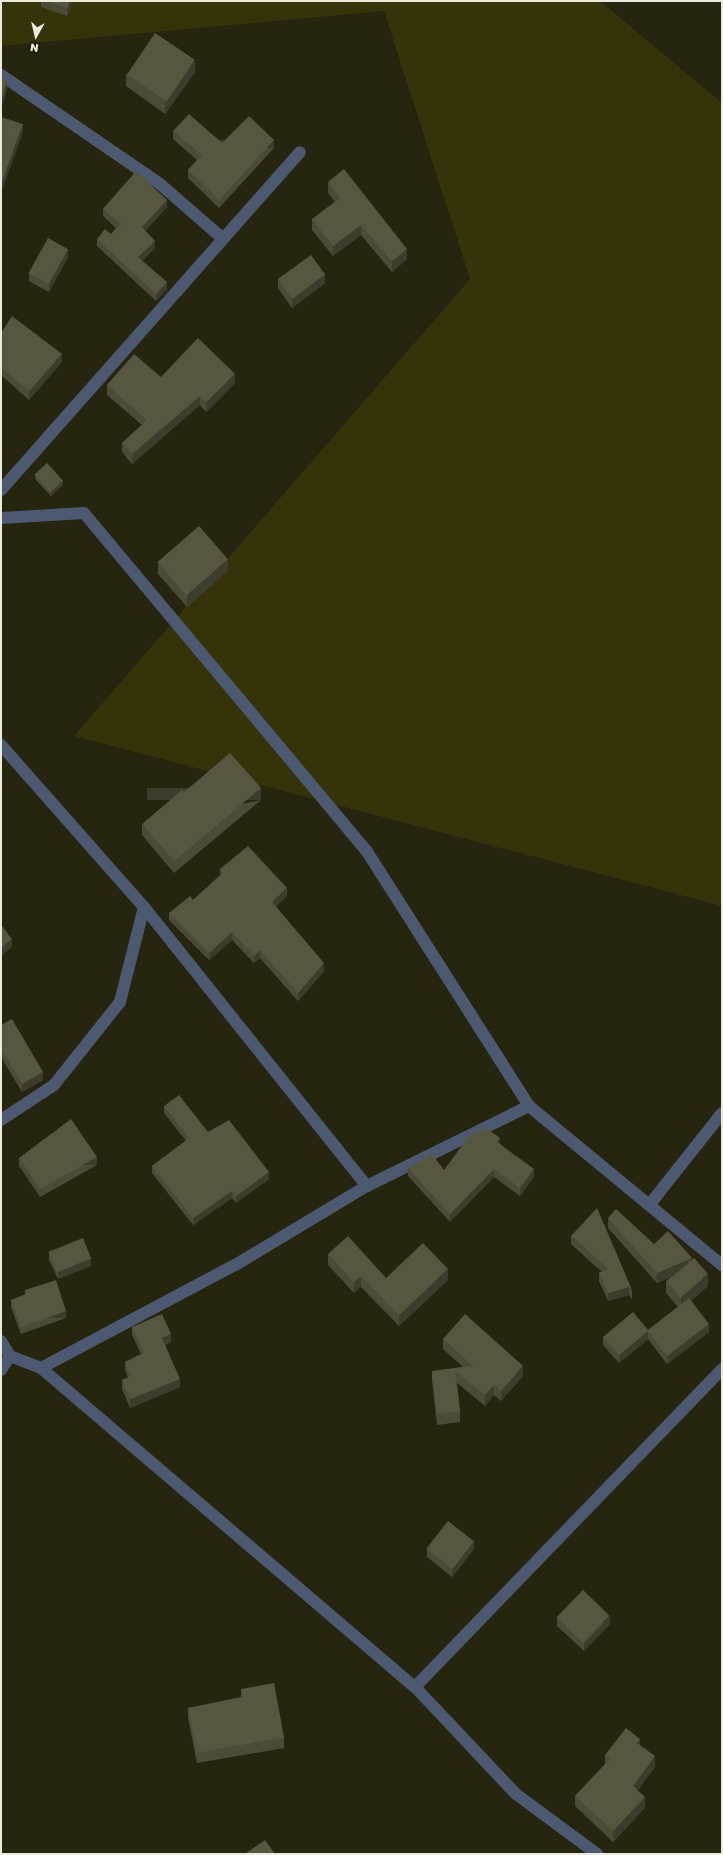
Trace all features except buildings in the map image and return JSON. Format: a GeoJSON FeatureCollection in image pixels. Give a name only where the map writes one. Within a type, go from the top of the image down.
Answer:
{"type":"FeatureCollection","features":[{"type":"Feature","properties":{"kind":"street"},"geometry":{"type":"LineString","coordinates":[[1,75],[160,184],[221,237]]}},
{"type":"Feature","properties":{"kind":"street"},"geometry":{"type":"LineString","coordinates":[[1,490],[221,237],[300,152]]}},
{"type":"Feature","properties":{"kind":"street"},"geometry":{"type":"LineString","coordinates":[[1,518],[84,513],[366,850],[529,1106],[650,1204],[722,1265]]}},
{"type":"Feature","properties":{"kind":"street"},"geometry":{"type":"LineString","coordinates":[[1,745],[144,907],[367,1186]]}},
{"type":"Feature","properties":{"kind":"street"},"geometry":{"type":"LineString","coordinates":[[1,1120],[54,1085],[120,1002],[144,907]]}},
{"type":"Feature","properties":{"kind":"street"},"geometry":{"type":"LineString","coordinates":[[41,1368],[237,1264],[367,1186],[529,1106]]}},
{"type":"Feature","properties":{"kind":"street"},"geometry":{"type":"LineString","coordinates":[[650,1204],[722,1113]]}},
{"type":"Feature","properties":{"kind":"street"},"geometry":{"type":"LineString","coordinates":[[1,1341],[10,1356],[41,1368],[415,1687],[516,1794],[597,1854]]}},
{"type":"Feature","properties":{"kind":"street"},"geometry":{"type":"LineString","coordinates":[[1,1370],[10,1356]]}},
{"type":"Feature","properties":{"kind":"street"},"geometry":{"type":"LineString","coordinates":[[415,1687],[722,1369]]}},
{"type":"Feature","properties":{"kind":"shaded area"},"geometry":{"type":"Polygon","coordinates":[[[1,1],[600,1],[722,103],[722,906],[74,736],[470,279],[384,11],[1,46],[1,1]]]}}]}
